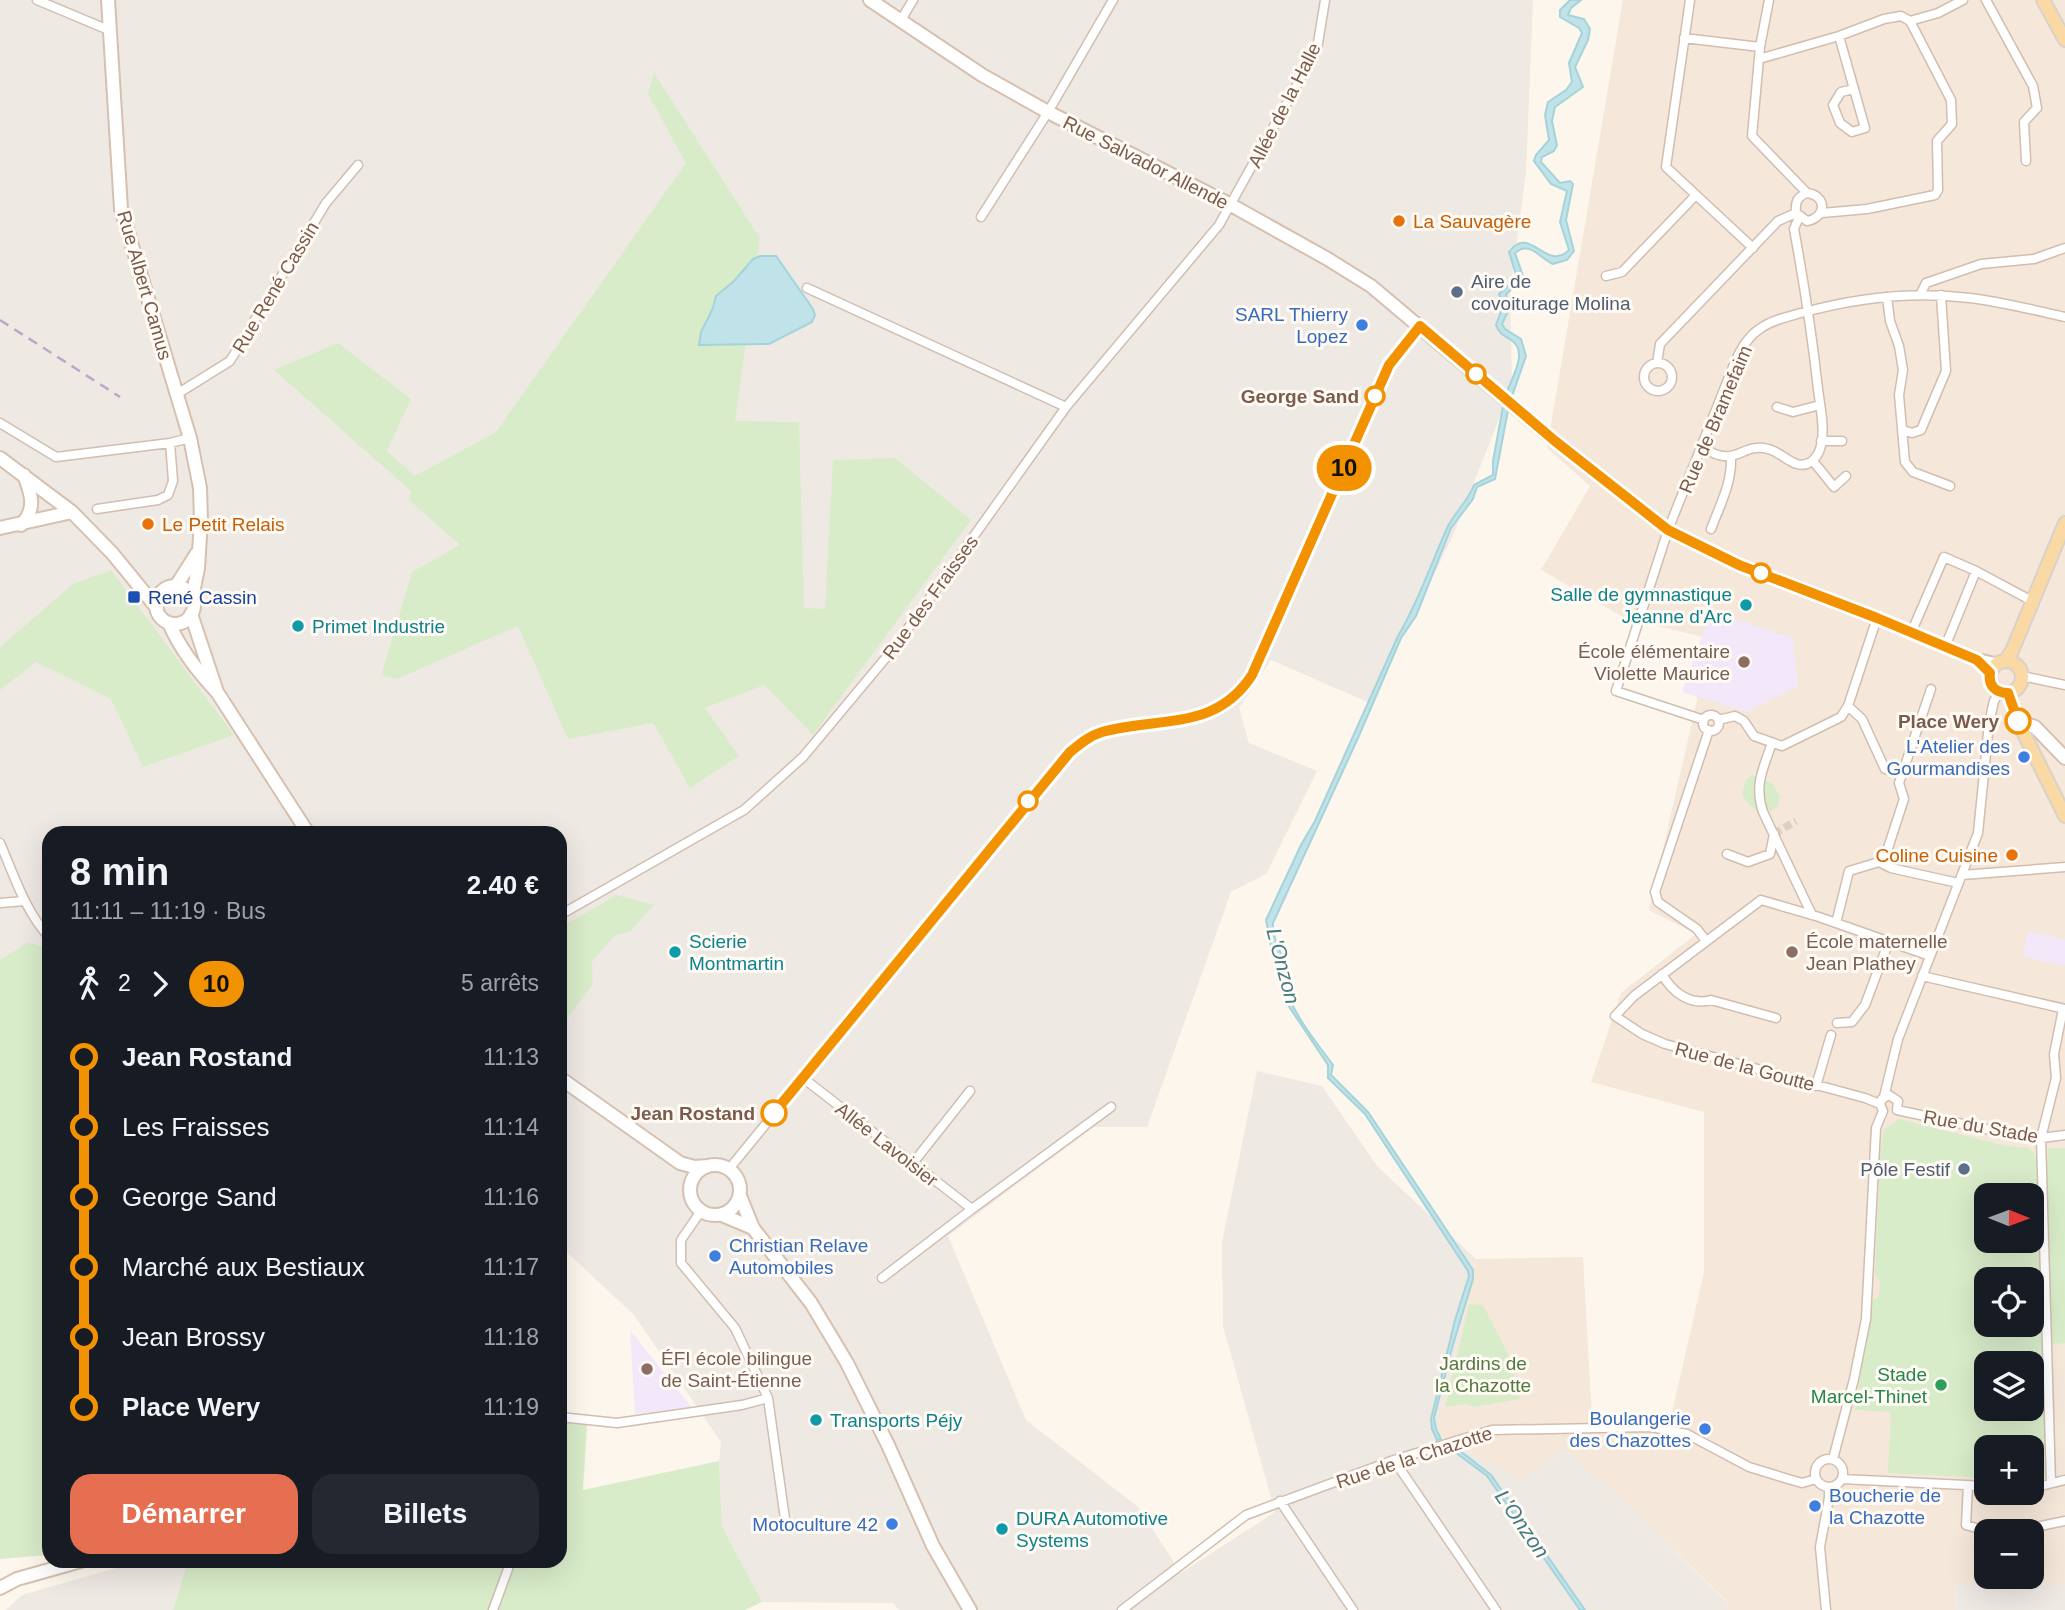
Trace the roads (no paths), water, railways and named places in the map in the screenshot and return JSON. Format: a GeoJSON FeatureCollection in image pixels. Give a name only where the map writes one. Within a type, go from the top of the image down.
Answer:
{"type":"FeatureCollection","features":[{"type":"Feature","properties":{"kind":"main road"},"geometry":{"type":"LineString","coordinates":[[2043,0],[2065,40]]}},
{"type":"Feature","properties":{"kind":"main road"},"geometry":{"type":"LineString","coordinates":[[2065,523],[2012,650],[1997,666],[1990,682],[2003,693],[2020,723],[2065,816]]}},
{"type":"Feature","properties":{"kind":"main road"},"geometry":{"type":"LineString","coordinates":[[1997,666],[2019,667],[2022,677],[2017,689],[2003,693]]}},
{"type":"Feature","properties":{"kind":"street"},"geometry":{"type":"LineString","coordinates":[[37,0],[111,31]]}},
{"type":"Feature","properties":{"kind":"street","name":"Rue Albert Camus"},"geometry":{"type":"LineString","coordinates":[[109,0],[121,209],[191,438],[200,488],[198,568],[192,598]]}},
{"type":"Feature","properties":{"kind":"street","name":"Rue Salvador Allende"},"geometry":{"type":"LineString","coordinates":[[870,0],[982,75],[1048,112],[1231,205],[1360,279],[1420,326],[1555,441],[1668,530],[1739,565],[1997,666]]}},
{"type":"Feature","properties":{"kind":"street"},"geometry":{"type":"LineString","coordinates":[[901,20],[913,0]]}},
{"type":"Feature","properties":{"kind":"street"},"geometry":{"type":"LineString","coordinates":[[981,216],[1048,112],[1113,0]]}},
{"type":"Feature","properties":{"kind":"street","name":"Allée de la Halle"},"geometry":{"type":"LineString","coordinates":[[1231,205],[1317,49],[1325,0]]}},
{"type":"Feature","properties":{"kind":"street"},"geometry":{"type":"LineString","coordinates":[[1690,0],[1666,167],[1753,248]]}},
{"type":"Feature","properties":{"kind":"street"},"geometry":{"type":"LineString","coordinates":[[1769,0],[1760,47],[1752,136],[1807,193]]}},
{"type":"Feature","properties":{"kind":"street"},"geometry":{"type":"LineString","coordinates":[[1909,21],[1938,13],[1963,0]]}},
{"type":"Feature","properties":{"kind":"street"},"geometry":{"type":"LineString","coordinates":[[1986,0],[2033,86],[2037,108],[2024,122],[2026,161]]}},
{"type":"Feature","properties":{"kind":"street"},"geometry":{"type":"LineString","coordinates":[[1657,363],[1660,344],[1778,221],[1797,215],[1807,221],[1815,220],[1822,214],[1867,209],[1935,195],[1938,190],[1937,141],[1952,124],[1951,100],[1909,21],[1901,16],[1884,19],[1839,36],[1759,59]]}},
{"type":"Feature","properties":{"kind":"street"},"geometry":{"type":"LineString","coordinates":[[1839,36],[1854,89],[1864,128],[1852,132],[1839,123],[1833,105],[1841,92],[1854,89]]}},
{"type":"Feature","properties":{"kind":"street"},"geometry":{"type":"LineString","coordinates":[[1684,38],[1760,47]]}},
{"type":"Feature","properties":{"kind":"street","name":"Rue René Cassin"},"geometry":{"type":"LineString","coordinates":[[177,394],[230,361],[326,203],[358,165]]}},
{"type":"Feature","properties":{"kind":"street"},"geometry":{"type":"LineString","coordinates":[[1702,447],[1724,457],[1758,448],[1769,449],[1802,466],[1814,461],[1821,448],[1820,405],[1809,311],[1794,229],[1797,215],[1795,204],[1799,196],[1815,194],[1821,199],[1822,214]]}},
{"type":"Feature","properties":{"kind":"street"},"geometry":{"type":"LineString","coordinates":[[1606,276],[1622,272],[1696,195]]}},
{"type":"Feature","properties":{"kind":"street","name":"Rue des Fraisses"},"geometry":{"type":"LineString","coordinates":[[567,911],[744,810],[803,757],[894,649],[1066,407],[1219,225],[1231,205]]}},
{"type":"Feature","properties":{"kind":"street"},"geometry":{"type":"LineString","coordinates":[[1920,295],[1926,283],[1981,264],[2034,259],[2065,248]]}},
{"type":"Feature","properties":{"kind":"street"},"geometry":{"type":"LineString","coordinates":[[807,288],[1066,407]]}},
{"type":"Feature","properties":{"kind":"street"},"geometry":{"type":"LineString","coordinates":[[1903,430],[1912,433],[1921,430],[1946,371],[1941,295]]}},
{"type":"Feature","properties":{"kind":"street","name":"Rue de Bramefaim"},"geometry":{"type":"LineString","coordinates":[[1704,720],[1616,691],[1668,530],[1735,362],[1750,337],[1761,327],[1809,311],[1887,297],[1941,295],[1992,301],[2065,317]]}},
{"type":"Feature","properties":{"kind":"street"},"geometry":{"type":"LineString","coordinates":[[1887,297],[1903,370],[1899,395],[1905,462],[1913,472],[1950,486]]}},
{"type":"Feature","properties":{"kind":"street"},"geometry":{"type":"LineString","coordinates":[[729,1169],[1070,752],[1085,740],[1100,733],[1207,714],[1227,703],[1244,688],[1389,365],[1420,326]]}},
{"type":"Feature","properties":{"kind":"street"},"geometry":{"type":"LineString","coordinates":[[1777,407],[1793,412],[1820,405]]}},
{"type":"Feature","properties":{"kind":"street"},"geometry":{"type":"LineString","coordinates":[[0,423],[56,457],[191,438]]}},
{"type":"Feature","properties":{"kind":"street"},"geometry":{"type":"LineString","coordinates":[[1821,441],[1842,441]]}},
{"type":"Feature","properties":{"kind":"street"},"geometry":{"type":"LineString","coordinates":[[97,509],[158,500],[168,495],[173,481],[170,443]]}},
{"type":"Feature","properties":{"kind":"street"},"geometry":{"type":"LineString","coordinates":[[1711,529],[1727,490],[1732,470],[1731,457]]}},
{"type":"Feature","properties":{"kind":"street"},"geometry":{"type":"LineString","coordinates":[[0,458],[72,512],[112,553],[161,617],[169,623],[176,639],[217,692],[304,826]]}},
{"type":"Feature","properties":{"kind":"street"},"geometry":{"type":"LineString","coordinates":[[1814,461],[1834,487],[1846,476]]}},
{"type":"Feature","properties":{"kind":"street"},"geometry":{"type":"LineString","coordinates":[[21,525],[27,519],[32,506],[24,474]]}},
{"type":"Feature","properties":{"kind":"street"},"geometry":{"type":"LineString","coordinates":[[0,528],[72,512]]}},
{"type":"Feature","properties":{"kind":"street","name":"Rue Albert Camus"},"geometry":{"type":"LineString","coordinates":[[169,588],[197,553]]}},
{"type":"Feature","properties":{"kind":"street"},"geometry":{"type":"LineString","coordinates":[[1911,633],[1944,557],[2032,601]]}},
{"type":"Feature","properties":{"kind":"street"},"geometry":{"type":"LineString","coordinates":[[1945,647],[1976,571]]}},
{"type":"Feature","properties":{"kind":"street"},"geometry":{"type":"LineString","coordinates":[[138,586],[187,591],[194,605],[191,614],[184,621],[169,623]]}},
{"type":"Feature","properties":{"kind":"street"},"geometry":{"type":"LineString","coordinates":[[156,608],[158,598],[169,588]]}},
{"type":"Feature","properties":{"kind":"street"},"geometry":{"type":"LineString","coordinates":[[191,614],[217,692]]}},
{"type":"Feature","properties":{"kind":"street"},"geometry":{"type":"LineString","coordinates":[[1718,720],[1717,729],[1709,730],[1704,727],[1704,720],[1710,715],[1718,720],[1735,716],[1744,721],[1754,736],[1782,746],[1840,717],[1849,706],[1877,618]]}},
{"type":"Feature","properties":{"kind":"street"},"geometry":{"type":"LineString","coordinates":[[2022,677],[2065,685]]}},
{"type":"Feature","properties":{"kind":"street"},"geometry":{"type":"LineString","coordinates":[[1836,923],[1849,871],[1879,862],[1886,854],[1904,799],[1899,783],[1931,689]]}},
{"type":"Feature","properties":{"kind":"street"},"geometry":{"type":"LineString","coordinates":[[1833,1459],[1866,1319],[1875,1128],[1898,1039],[1978,833],[1989,723],[2003,693]]}},
{"type":"Feature","properties":{"kind":"street"},"geometry":{"type":"LineString","coordinates":[[1849,706],[1862,719],[1885,769],[1902,774]]}},
{"type":"Feature","properties":{"kind":"street"},"geometry":{"type":"LineString","coordinates":[[2020,723],[2035,727],[2065,758]]}},
{"type":"Feature","properties":{"kind":"street"},"geometry":{"type":"LineString","coordinates":[[1706,941],[1697,929],[1658,902],[1656,892],[1667,850],[1709,730]]}},
{"type":"Feature","properties":{"kind":"street"},"geometry":{"type":"LineString","coordinates":[[1772,743],[1758,795],[1763,812],[1812,915]]}},
{"type":"Feature","properties":{"kind":"street"},"geometry":{"type":"LineString","coordinates":[[1727,855],[1748,862],[1770,854],[1774,834]]}},
{"type":"Feature","properties":{"kind":"street"},"geometry":{"type":"LineString","coordinates":[[0,843],[25,901],[42,929]]}},
{"type":"Feature","properties":{"kind":"street"},"geometry":{"type":"LineString","coordinates":[[1879,862],[1891,868],[1960,879],[2065,867]]}},
{"type":"Feature","properties":{"kind":"street"},"geometry":{"type":"LineString","coordinates":[[1776,1018],[1711,1000],[1705,1002],[1680,995],[1670,987],[1662,974],[1760,900],[1930,956]]}},
{"type":"Feature","properties":{"kind":"street"},"geometry":{"type":"LineString","coordinates":[[0,903],[25,901]]}},
{"type":"Feature","properties":{"kind":"street"},"geometry":{"type":"LineString","coordinates":[[1837,1023],[1852,1021],[1865,1005],[1889,941]]}},
{"type":"Feature","properties":{"kind":"street","name":"Rue de la Goutte"},"geometry":{"type":"LineString","coordinates":[[1662,974],[1634,996],[1615,1016],[1642,1034],[1665,1044],[1882,1104]]}},
{"type":"Feature","properties":{"kind":"street"},"geometry":{"type":"LineString","coordinates":[[1922,976],[2064,1009],[2054,1054],[2056,1078],[2041,1138],[2050,1483]]}},
{"type":"Feature","properties":{"kind":"street"},"geometry":{"type":"LineString","coordinates":[[1816,1086],[1831,1035]]}},
{"type":"Feature","properties":{"kind":"street","name":"Allée Lavoisier"},"geometry":{"type":"LineString","coordinates":[[803,1079],[972,1209]]}},
{"type":"Feature","properties":{"kind":"street"},"geometry":{"type":"LineString","coordinates":[[567,1083],[680,1163],[691,1184],[692,1199],[701,1210],[714,1215],[722,1214],[733,1208],[740,1196]]}},
{"type":"Feature","properties":{"kind":"street"},"geometry":{"type":"LineString","coordinates":[[913,1163],[970,1091]]}},
{"type":"Feature","properties":{"kind":"street"},"geometry":{"type":"LineString","coordinates":[[1889,1095],[1898,1101],[1897,1110],[1889,1114],[1882,1104],[1889,1095]]}},
{"type":"Feature","properties":{"kind":"street"},"geometry":{"type":"LineString","coordinates":[[882,1278],[1111,1107]]}},
{"type":"Feature","properties":{"kind":"street","name":"Rue du Stade"},"geometry":{"type":"LineString","coordinates":[[1897,1110],[2019,1136],[2041,1138],[2065,1135]]}},
{"type":"Feature","properties":{"kind":"street"},"geometry":{"type":"LineString","coordinates":[[680,1163],[715,1165],[729,1169],[739,1181],[740,1196],[753,1228],[811,1303],[847,1363],[888,1445],[933,1546],[970,1610]]}},
{"type":"Feature","properties":{"kind":"street"},"geometry":{"type":"LineString","coordinates":[[691,1184],[697,1173],[708,1166]]}},
{"type":"Feature","properties":{"kind":"street"},"geometry":{"type":"LineString","coordinates":[[701,1210],[681,1240],[681,1263],[735,1328],[768,1398],[786,1526]]}},
{"type":"Feature","properties":{"kind":"street"},"geometry":{"type":"LineString","coordinates":[[722,1214],[753,1228]]}},
{"type":"Feature","properties":{"kind":"street"},"geometry":{"type":"LineString","coordinates":[[567,1418],[617,1423],[742,1405],[768,1398]]}},
{"type":"Feature","properties":{"kind":"street","name":"Rue de la Chazotte"},"geometry":{"type":"LineString","coordinates":[[1122,1610],[1246,1515],[1394,1460],[1492,1430],[1651,1426],[1687,1434],[1749,1467],[1802,1483],[1816,1479]]}},
{"type":"Feature","properties":{"kind":"street"},"geometry":{"type":"LineString","coordinates":[[1833,1459],[1843,1469],[1842,1479],[1829,1488],[1816,1479],[1815,1468],[1822,1460],[1833,1459]]}},
{"type":"Feature","properties":{"kind":"street"},"geometry":{"type":"LineString","coordinates":[[1394,1460],[1496,1610]]}},
{"type":"Feature","properties":{"kind":"street"},"geometry":{"type":"LineString","coordinates":[[1842,1479],[1974,1485]]}},
{"type":"Feature","properties":{"kind":"street"},"geometry":{"type":"LineString","coordinates":[[2044,1485],[2065,1480]]}},
{"type":"Feature","properties":{"kind":"street"},"geometry":{"type":"LineString","coordinates":[[1968,1485],[1966,1525],[1974,1527]]}},
{"type":"Feature","properties":{"kind":"street"},"geometry":{"type":"LineString","coordinates":[[1826,1610],[1820,1547],[1829,1488]]}},
{"type":"Feature","properties":{"kind":"street"},"geometry":{"type":"LineString","coordinates":[[1280,1501],[1353,1610]]}},
{"type":"Feature","properties":{"kind":"street"},"geometry":{"type":"LineString","coordinates":[[2044,1525],[2065,1521]]}},
{"type":"Feature","properties":{"kind":"street"},"geometry":{"type":"LineString","coordinates":[[0,1588],[17,1579],[56,1568]]}},
{"type":"Feature","properties":{"kind":"street"},"geometry":{"type":"LineString","coordinates":[[493,1610],[508,1568]]}},
{"type":"Feature","properties":{"kind":"water"},"geometry":{"type":"Polygon","coordinates":[[[1570,0],[1581,0],[1571,8],[1568,15],[1584,19],[1590,29],[1588,40],[1575,67],[1583,87],[1555,107],[1552,121],[1557,145],[1554,151],[1542,157],[1541,162],[1560,183],[1570,181],[1573,184],[1566,220],[1574,251],[1567,260],[1553,264],[1530,249],[1520,249],[1515,253],[1524,279],[1506,294],[1509,309],[1502,324],[1521,339],[1526,356],[1512,396],[1507,392],[1518,364],[1519,351],[1496,325],[1503,306],[1499,294],[1517,278],[1509,252],[1524,243],[1553,256],[1561,256],[1569,250],[1560,222],[1567,191],[1551,184],[1534,161],[1549,140],[1545,115],[1548,102],[1566,90],[1572,82],[1569,63],[1582,33],[1579,28],[1560,17],[1560,10],[1570,0]]]}},
{"type":"Feature","properties":{"kind":"water"},"geometry":{"type":"Polygon","coordinates":[[[776,256],[813,309],[815,315],[812,322],[769,344],[699,345],[701,332],[716,296],[734,281],[753,259],[776,256]]]}},
{"type":"Feature","properties":{"kind":"water","name":"L'Onzon"},"geometry":{"type":"Polygon","coordinates":[[[1504,401],[1509,405],[1495,479],[1477,487],[1473,499],[1451,528],[1416,616],[1401,638],[1273,923],[1287,969],[1293,1006],[1306,1029],[1333,1065],[1331,1075],[1368,1112],[1473,1270],[1473,1279],[1434,1418],[1441,1439],[1437,1440],[1431,1419],[1455,1320],[1469,1276],[1468,1271],[1365,1114],[1328,1078],[1328,1065],[1288,1005],[1266,920],[1419,596],[1448,526],[1474,485],[1493,475],[1504,401]]]}},
{"type":"Feature","properties":{"kind":"water","name":"L'Onzon"},"geometry":{"type":"Polygon","coordinates":[[[1455,1447],[1491,1475],[1585,1610],[1580,1610],[1487,1476],[1451,1449],[1455,1447]]]}},
{"type":"Feature","properties":{"kind":"tunnel"},"geometry":{"type":"LineString","coordinates":[[1774,834],[1796,821]]}},
{"type":"Feature","properties":{"kind":"railway"},"geometry":{"type":"LineString","coordinates":[[0,320],[120,397]]}},
{"type":"Feature","properties":{"kind":"place","name":"La Sauvagère"},"geometry":{"type":"Point","coordinates":[1399,221]}},
{"type":"Feature","properties":{"kind":"place","name":"Aire de covoiturage Molina"},"geometry":{"type":"Point","coordinates":[1457,292]}},
{"type":"Feature","properties":{"kind":"place","name":"SARL Thierry Lopez"},"geometry":{"type":"Point","coordinates":[1362,325]}},
{"type":"Feature","properties":{"kind":"place","name":"George Sand"},"geometry":{"type":"Point","coordinates":[1375,396]}},
{"type":"Feature","properties":{"kind":"place","name":"Le Petit Relais"},"geometry":{"type":"Point","coordinates":[148,524]}},
{"type":"Feature","properties":{"kind":"place","name":"René Cassin"},"geometry":{"type":"Point","coordinates":[134,597]}},
{"type":"Feature","properties":{"kind":"place","name":"Salle de gymnastique Jeanne d'Arc"},"geometry":{"type":"Point","coordinates":[1746,605]}},
{"type":"Feature","properties":{"kind":"place","name":"Primet Industrie"},"geometry":{"type":"Point","coordinates":[298,626]}},
{"type":"Feature","properties":{"kind":"place","name":"École élémentaire Violette Maurice"},"geometry":{"type":"Point","coordinates":[1744,662]}},
{"type":"Feature","properties":{"kind":"place","name":"Place Wery"},"geometry":{"type":"Point","coordinates":[2018,721]}},
{"type":"Feature","properties":{"kind":"place","name":"L'Atelier des Gourmandises"},"geometry":{"type":"Point","coordinates":[2024,757]}},
{"type":"Feature","properties":{"kind":"place","name":"Coline Cuisine"},"geometry":{"type":"Point","coordinates":[2012,855]}},
{"type":"Feature","properties":{"kind":"place","name":"Scierie Montmartin"},"geometry":{"type":"Point","coordinates":[675,952]}},
{"type":"Feature","properties":{"kind":"place","name":"École maternelle Jean Plathey"},"geometry":{"type":"Point","coordinates":[1792,952]}},
{"type":"Feature","properties":{"kind":"place","name":"Jean Rostand"},"geometry":{"type":"Point","coordinates":[774,1113]}},
{"type":"Feature","properties":{"kind":"place","name":"Pôle Festif"},"geometry":{"type":"Point","coordinates":[1964,1169]}},
{"type":"Feature","properties":{"kind":"place","name":"Christian Relave Automobiles"},"geometry":{"type":"Point","coordinates":[715,1256]}},
{"type":"Feature","properties":{"kind":"place","name":"ÉFI école bilingue de Saint-Étienne"},"geometry":{"type":"Point","coordinates":[647,1369]}},
{"type":"Feature","properties":{"kind":"place","name":"Stade Marcel-Thinet"},"geometry":{"type":"Point","coordinates":[1941,1385]}},
{"type":"Feature","properties":{"kind":"place","name":"Transports Péjy"},"geometry":{"type":"Point","coordinates":[816,1420]}},
{"type":"Feature","properties":{"kind":"place","name":"Boulangerie des Chazottes"},"geometry":{"type":"Point","coordinates":[1705,1429]}},
{"type":"Feature","properties":{"kind":"place","name":"Boucherie de la Chazotte"},"geometry":{"type":"Point","coordinates":[1815,1506]}},
{"type":"Feature","properties":{"kind":"place","name":"Motoculture 42"},"geometry":{"type":"Point","coordinates":[892,1524]}},
{"type":"Feature","properties":{"kind":"place","name":"DURA Automotive Systems"},"geometry":{"type":"Point","coordinates":[1002,1529]}},
{"type":"Feature","properties":{"kind":"park label","name":"Jardins de la Chazotte"},"geometry":{"type":"Point","coordinates":[1483,1374]}}]}
